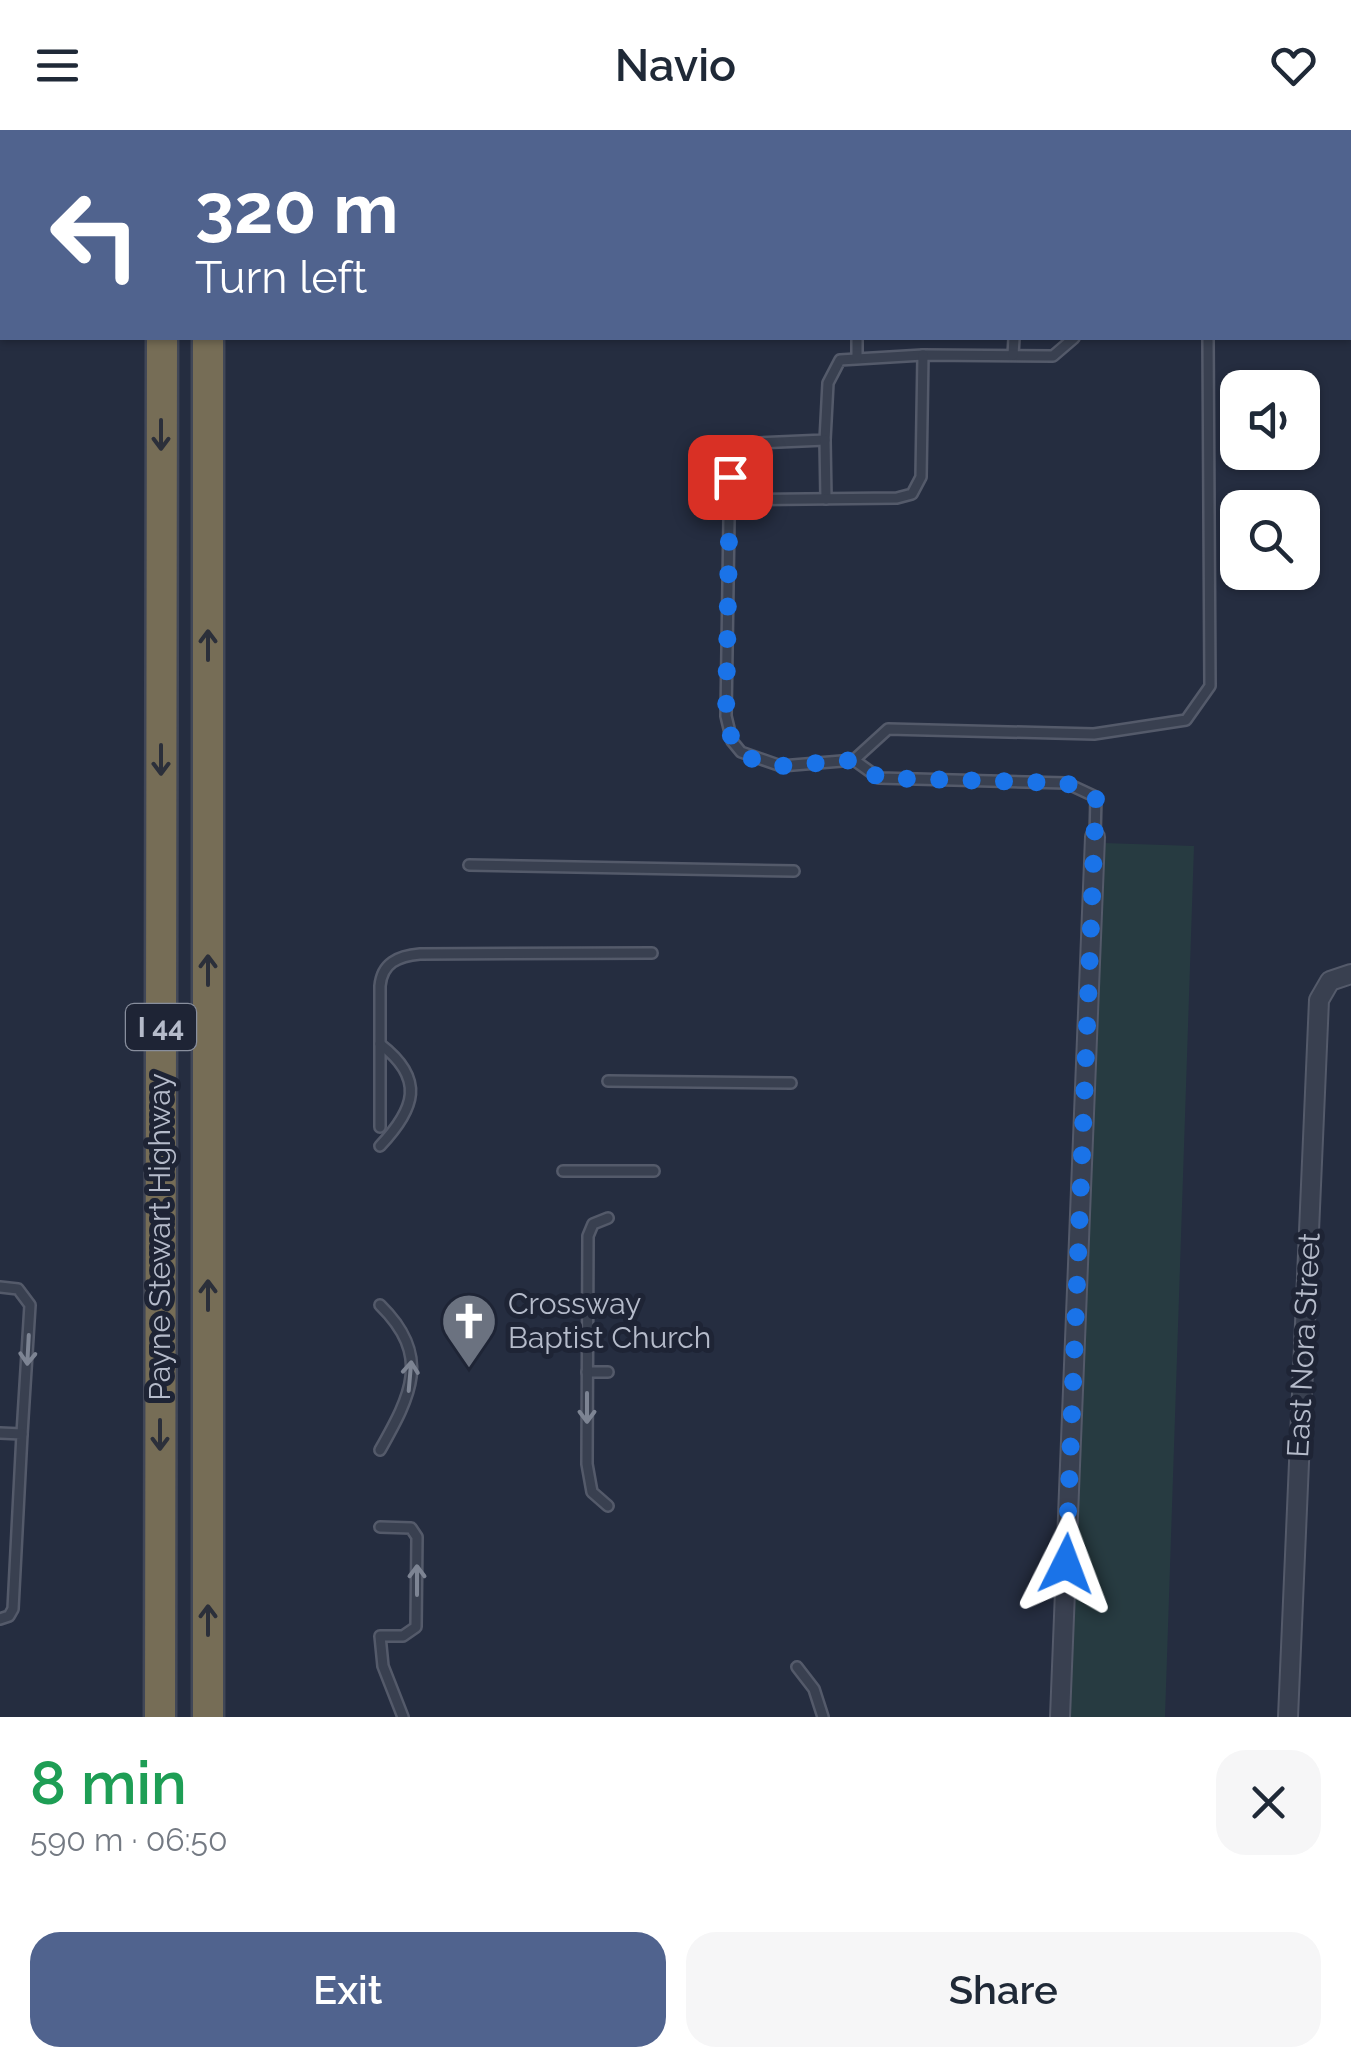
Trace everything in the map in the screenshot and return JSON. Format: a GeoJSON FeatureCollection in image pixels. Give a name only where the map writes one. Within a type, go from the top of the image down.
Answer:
{"type":"FeatureCollection","features":[{"type":"Feature","properties":{"kind":"highway","name":"Payne Stewart Highway"},"geometry":{"type":"LineString","coordinates":[[160,1717],[162,340]]}},
{"type":"Feature","properties":{"kind":"highway","name":"Payne Stewart Highway"},"geometry":{"type":"LineString","coordinates":[[208,340],[208,1717]]}},
{"type":"Feature","properties":{"kind":"street"},"geometry":{"type":"LineString","coordinates":[[1060,1717],[1095,837]]}},
{"type":"Feature","properties":{"kind":"street","name":"East Nora Street"},"geometry":{"type":"LineString","coordinates":[[1288,1717],[1319,1000],[1342,977]]}},
{"type":"Feature","properties":{"kind":"lane"},"geometry":{"type":"LineString","coordinates":[[857,340],[857,358]]}},
{"type":"Feature","properties":{"kind":"lane"},"geometry":{"type":"LineString","coordinates":[[1013,356],[1014,340]]}},
{"type":"Feature","properties":{"kind":"lane"},"geometry":{"type":"LineString","coordinates":[[826,499],[825,440],[831,370],[840,360],[923,355],[1053,356],[1072,340]]}},
{"type":"Feature","properties":{"kind":"lane"},"geometry":{"type":"LineString","coordinates":[[854,760],[888,729],[1094,734],[1186,720],[1210,686],[1208,340]]}},
{"type":"Feature","properties":{"kind":"lane"},"geometry":{"type":"LineString","coordinates":[[729,500],[897,498],[912,494],[918,488],[923,355]]}},
{"type":"Feature","properties":{"kind":"lane"},"geometry":{"type":"LineString","coordinates":[[825,440],[737,444],[730,453],[726,716],[732,740],[741,752],[768,764],[854,760],[879,778],[1075,786],[1096,797],[1095,837]]}},
{"type":"Feature","properties":{"kind":"lane"},"geometry":{"type":"LineString","coordinates":[[469,865],[794,871]]}},
{"type":"Feature","properties":{"kind":"lane"},"geometry":{"type":"LineString","coordinates":[[380,1127],[380,976],[386,966],[402,957],[652,953]]}},
{"type":"Feature","properties":{"kind":"lane"},"geometry":{"type":"LineString","coordinates":[[380,1044],[400,1062],[411,1087],[406,1114],[380,1146]]}},
{"type":"Feature","properties":{"kind":"lane"},"geometry":{"type":"LineString","coordinates":[[608,1081],[791,1083]]}},
{"type":"Feature","properties":{"kind":"lane"},"geometry":{"type":"LineString","coordinates":[[563,1172],[654,1172]]}},
{"type":"Feature","properties":{"kind":"lane"},"geometry":{"type":"LineString","coordinates":[[608,1218],[593,1224],[588,1236],[587,1372],[589,1481],[598,1501],[608,1506]]}},
{"type":"Feature","properties":{"kind":"lane"},"geometry":{"type":"LineString","coordinates":[[0,1287],[18,1289],[30,1305],[13,1609],[9,1616],[0,1619]]}},
{"type":"Feature","properties":{"kind":"lane"},"geometry":{"type":"LineString","coordinates":[[380,1305],[402,1331],[412,1356],[412,1372],[406,1402],[380,1450]]}},
{"type":"Feature","properties":{"kind":"lane"},"geometry":{"type":"LineString","coordinates":[[587,1372],[608,1372]]}},
{"type":"Feature","properties":{"kind":"lane"},"geometry":{"type":"LineString","coordinates":[[0,1433],[22,1434]]}},
{"type":"Feature","properties":{"kind":"lane"},"geometry":{"type":"LineString","coordinates":[[380,1526],[408,1527],[416,1533],[417,1622],[409,1634],[380,1636],[383,1666],[403,1717]]}},
{"type":"Feature","properties":{"kind":"lane"},"geometry":{"type":"LineString","coordinates":[[797,1666],[816,1695],[823,1717]]}},
{"type":"Feature","properties":{"kind":"shaded area"},"geometry":{"type":"Polygon","coordinates":[[[1104,843],[1194,846],[1165,1717],[1070,1717],[1104,843]]]}},
{"type":"Feature","properties":{"kind":"place","name":"Crossway Baptist Church"},"geometry":{"type":"Point","coordinates":[469,1370]}},
{"type":"Feature","properties":{"kind":"route"},"geometry":{"type":"LineString","coordinates":[[730,477],[726,716],[732,740],[741,752],[754,760],[781,766],[854,760],[879,778],[1066,783],[1096,797],[1066,1564]]}}]}
